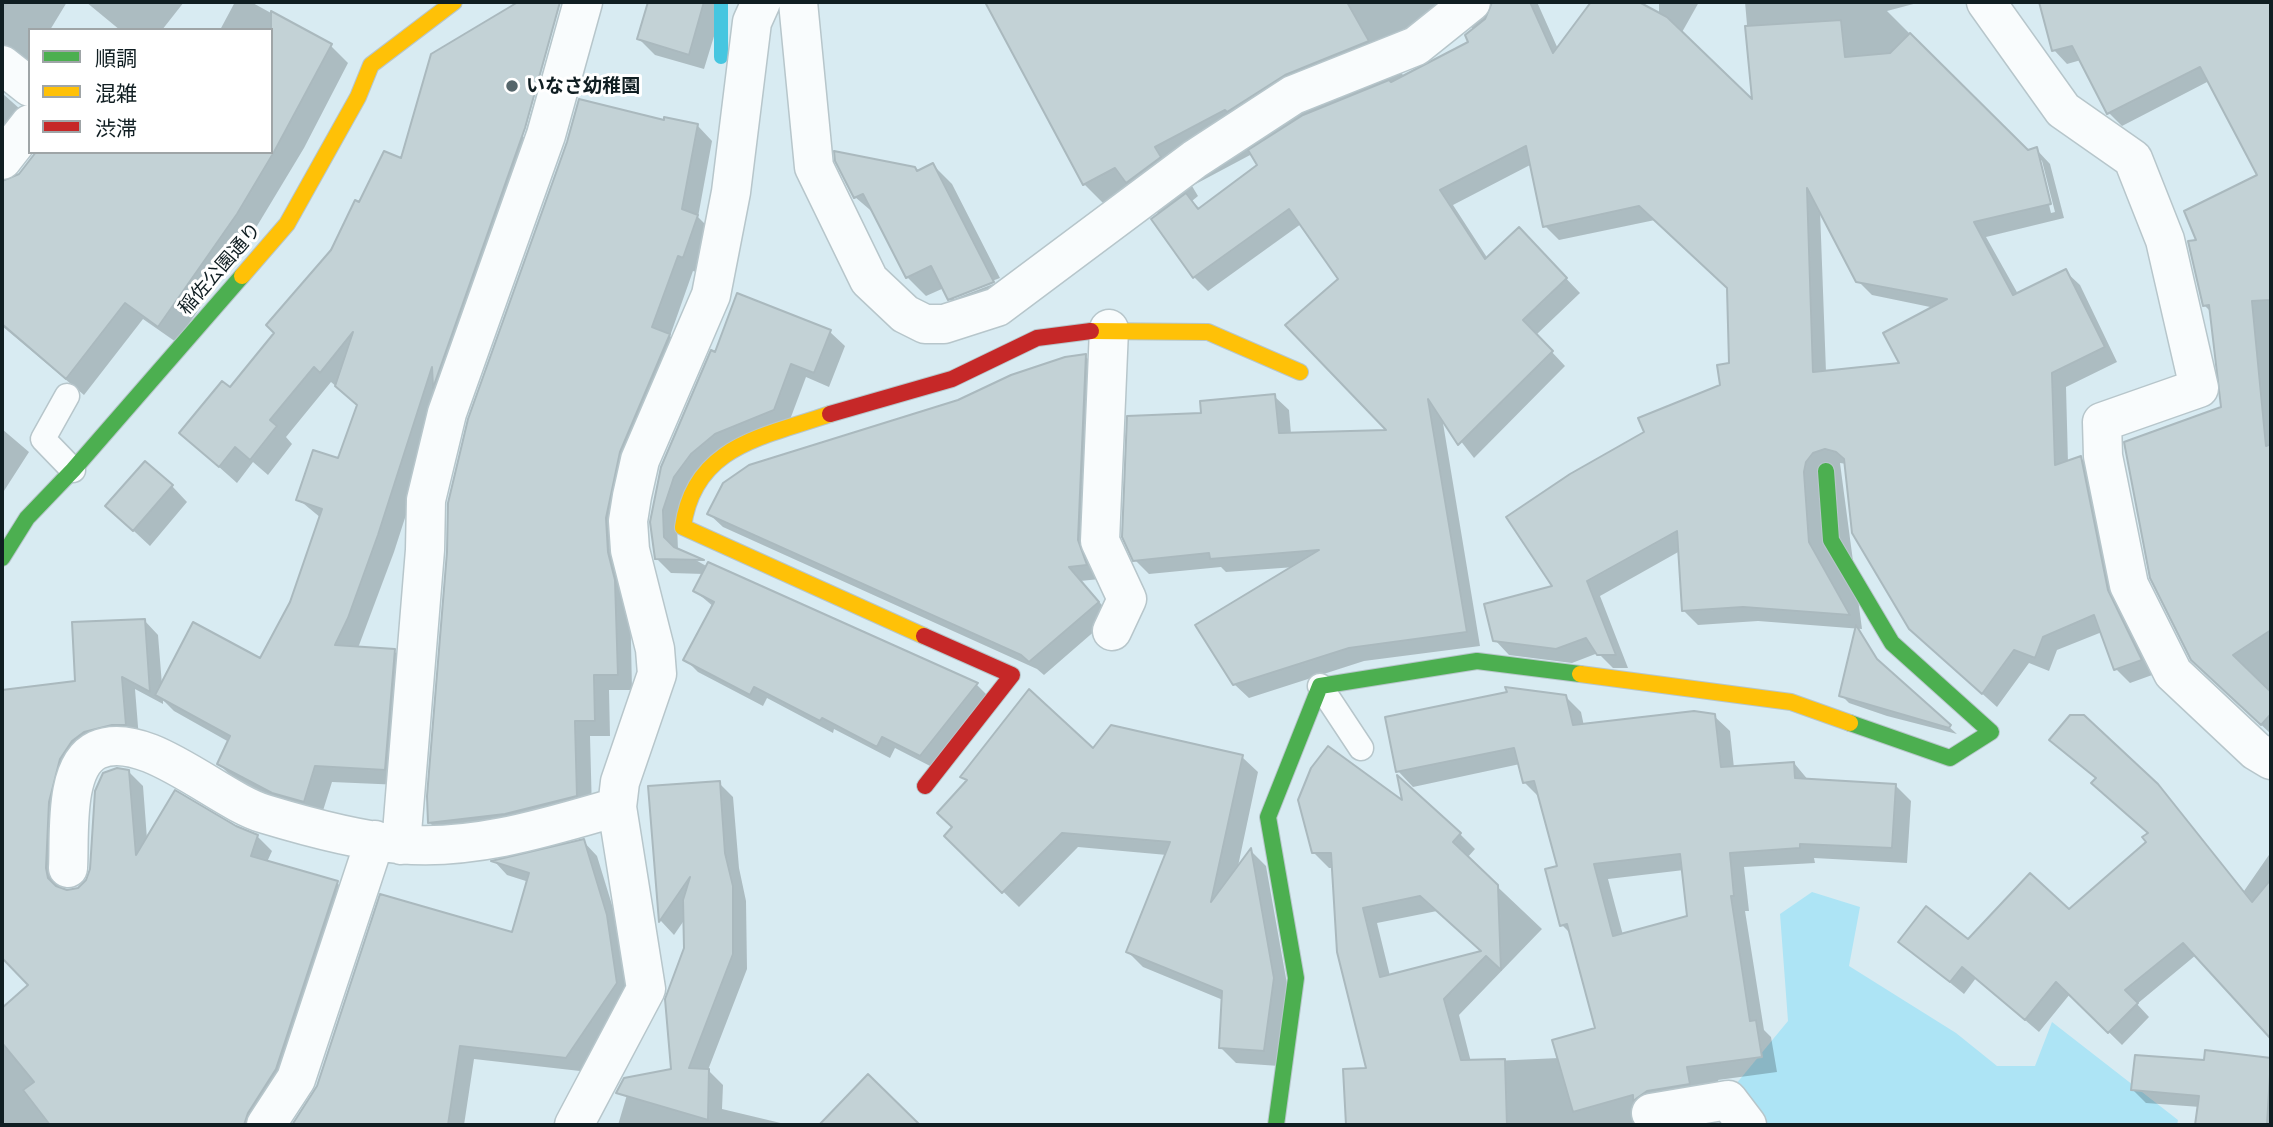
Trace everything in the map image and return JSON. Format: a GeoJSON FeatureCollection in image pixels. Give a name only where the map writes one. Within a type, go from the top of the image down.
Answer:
{"type":"FeatureCollection","features":[{"type":"Feature","properties":{"kind":"street","name":"稲佐公園通り"},"geometry":{"type":"LineString","coordinates":[[2,558],[27,518],[288,224],[358,97],[371,65],[454,2]]}},
{"type":"Feature","properties":{"kind":"street"},"geometry":{"type":"LineString","coordinates":[[267,1125],[296,1080],[388,843],[425,550],[426,500],[447,413],[546,135],[583,2]]}},
{"type":"Feature","properties":{"kind":"street"},"geometry":{"type":"LineString","coordinates":[[574,1125],[646,989],[617,807],[620,782],[657,674],[655,649],[630,550],[628,520],[640,460],[711,295],[731,192],[752,22],[761,2]]}},
{"type":"Feature","properties":{"kind":"street"},"geometry":{"type":"LineString","coordinates":[[798,2],[814,167],[869,281],[905,314],[925,324],[944,324],[997,307],[1195,159],[1293,95],[1416,46],[1471,2]]}},
{"type":"Feature","properties":{"kind":"street"},"geometry":{"type":"LineString","coordinates":[[1986,2],[2063,110],[2133,159],[2165,240],[2199,388],[2102,422],[2103,456],[2129,585],[2173,673],[2256,751],[2271,760]]}},
{"type":"Feature","properties":{"kind":"street"},"geometry":{"type":"LineString","coordinates":[[2,65],[28,85]]}},
{"type":"Feature","properties":{"kind":"street"},"geometry":{"type":"LineString","coordinates":[[2,160],[28,127]]}},
{"type":"Feature","properties":{"kind":"street"},"geometry":{"type":"LineString","coordinates":[[1109,329],[1100,541],[1127,599],[1112,631]]}},
{"type":"Feature","properties":{"kind":"street"},"geometry":{"type":"LineString","coordinates":[[925,786],[1012,675],[683,527],[687,499],[709,465],[721,454],[740,445],[869,401],[952,379],[1037,338],[1109,329],[1208,332],[1300,372]]}},
{"type":"Feature","properties":{"kind":"street"},"geometry":{"type":"LineString","coordinates":[[1276,1125],[1296,978],[1268,817],[1320,686],[1477,661],[1791,702],[1950,758],[1991,732],[1892,643],[1830,540],[1826,471]]}},
{"type":"Feature","properties":{"kind":"street"},"geometry":{"type":"LineString","coordinates":[[68,868],[75,774],[96,751],[117,746],[162,758],[207,786],[261,814],[388,843],[457,843],[527,833],[617,807]]}},
{"type":"Feature","properties":{"kind":"street"},"geometry":{"type":"LineString","coordinates":[[1651,1113],[1728,1100],[1747,1125]]}},
{"type":"Feature","properties":{"kind":"lane"},"geometry":{"type":"LineString","coordinates":[[67,396],[43,439],[72,470]]}},
{"type":"Feature","properties":{"kind":"lane"},"geometry":{"type":"LineString","coordinates":[[1320,686],[1362,748]]}},
{"type":"Feature","properties":{"kind":"shaded area"},"geometry":{"type":"Polygon","coordinates":[[[1812,892],[1860,907],[1849,966],[1956,1033],[1997,1066],[2035,1066],[2052,1022],[2178,1120],[2177,1125],[1768,1125],[1736,1084],[1788,1021],[1780,914],[1812,892]]]}},
{"type":"Feature","properties":{"kind":"building"},"geometry":{"type":"Polygon","coordinates":[[[518,2],[560,2],[525,128],[433,388],[432,367],[378,535],[348,618],[335,645],[395,649],[385,770],[315,766],[304,802],[272,793],[217,764],[230,736],[155,695],[193,622],[260,658],[290,602],[322,509],[296,500],[313,450],[338,458],[357,405],[335,386],[353,332],[320,373],[314,367],[270,420],[277,426],[250,460],[235,447],[219,467],[179,433],[222,381],[230,387],[274,333],[266,325],[331,250],[355,200],[359,202],[384,151],[401,158],[431,54],[518,2]]]}},
{"type":"Feature","properties":{"kind":"building"},"geometry":{"type":"Polygon","coordinates":[[[648,2],[704,2],[689,55],[637,39],[648,2]]]}},
{"type":"Feature","properties":{"kind":"building"},"geometry":{"type":"Polygon","coordinates":[[[985,2],[1347,2],[1369,41],[1285,75],[1227,112],[1225,110],[1155,147],[1161,157],[1126,183],[1115,168],[1083,185],[985,2]]]}},
{"type":"Feature","properties":{"kind":"building"},"geometry":{"type":"Polygon","coordinates":[[[1492,2],[1530,2],[1553,53],[1591,2],[1639,2],[1667,17],[1752,99],[1745,26],[1841,20],[1845,57],[1890,53],[1910,33],[2028,150],[2037,147],[2051,204],[1974,222],[2013,295],[2066,269],[2105,347],[2052,373],[2055,465],[2081,456],[2108,590],[2142,660],[2114,670],[2094,615],[2043,637],[2035,658],[2014,650],[1982,694],[1909,629],[1852,533],[1844,459],[1836,452],[1825,449],[1813,453],[1806,462],[1804,472],[1809,542],[1850,615],[1743,607],[1682,611],[1677,531],[1587,581],[1616,655],[1597,655],[1586,638],[1556,649],[1493,641],[1484,604],[1552,586],[1506,517],[1570,474],[1644,432],[1638,418],[1720,385],[1717,365],[1729,363],[1727,288],[1639,206],[1543,227],[1526,146],[1440,190],[1485,259],[1519,227],[1567,278],[1523,320],[1553,351],[1458,445],[1428,399],[1467,632],[1349,648],[1233,685],[1195,625],[1319,550],[1210,559],[1209,553],[1133,561],[1122,537],[1127,416],[1201,413],[1200,401],[1275,394],[1279,433],[1386,430],[1285,325],[1338,279],[1289,209],[1193,278],[1151,219],[1186,193],[1198,209],[1257,165],[1248,150],[1303,115],[1389,80],[1391,82],[1468,42],[1465,35],[1485,19],[1492,2]],[[1807,188],[1813,372],[1899,363],[1883,333],[1947,299],[1856,282],[1807,188]]]}},
{"type":"Feature","properties":{"kind":"building"},"geometry":{"type":"Polygon","coordinates":[[[2039,2],[2271,2],[2271,300],[2252,301],[2266,446],[2271,444],[2271,630],[2233,655],[2271,692],[2271,714],[2261,725],[2191,660],[2150,578],[2124,442],[2221,407],[2209,305],[2203,306],[2188,241],[2196,240],[2184,211],[2257,175],[2200,67],[2107,114],[2072,46],[2052,51],[2039,2]]]}},
{"type":"Feature","properties":{"kind":"building"},"geometry":{"type":"Polygon","coordinates":[[[271,11],[332,44],[273,154],[273,28],[271,11]]]}},
{"type":"Feature","properties":{"kind":"building"},"geometry":{"type":"Polygon","coordinates":[[[579,99],[664,120],[664,117],[698,124],[682,209],[698,215],[683,258],[678,256],[652,327],[670,334],[620,452],[606,518],[608,552],[615,580],[618,675],[594,675],[595,721],[575,721],[577,796],[505,814],[428,823],[427,796],[447,552],[448,503],[468,419],[567,142],[579,99]]]}},
{"type":"Feature","properties":{"kind":"building"},"geometry":{"type":"Polygon","coordinates":[[[834,151],[915,167],[917,171],[933,163],[994,282],[948,300],[931,266],[906,278],[863,194],[854,198],[835,161],[834,151]]]}},
{"type":"Feature","properties":{"kind":"building"},"geometry":{"type":"Polygon","coordinates":[[[34,154],[273,154],[237,214],[158,327],[125,303],[66,379],[2,324],[2,181],[19,174],[34,154]]]}},
{"type":"Feature","properties":{"kind":"building"},"geometry":{"type":"Polygon","coordinates":[[[737,293],[831,330],[814,373],[791,364],[774,410],[715,434],[691,454],[674,477],[663,510],[664,537],[674,547],[704,560],[655,559],[650,522],[661,467],[711,350],[715,352],[737,293]]]}},
{"type":"Feature","properties":{"kind":"building"},"geometry":{"type":"Polygon","coordinates":[[[1086,354],[1078,540],[1087,565],[1069,567],[1099,602],[1029,662],[1021,655],[707,514],[723,483],[749,465],[958,400],[1011,375],[1065,357],[1086,354]]]}},
{"type":"Feature","properties":{"kind":"building"},"geometry":{"type":"Polygon","coordinates":[[[145,461],[173,485],[133,531],[105,506],[145,461]]]}},
{"type":"Feature","properties":{"kind":"building"},"geometry":{"type":"Polygon","coordinates":[[[708,562],[978,683],[920,756],[882,737],[877,747],[754,687],[750,695],[683,660],[714,602],[693,591],[708,562]]]}},
{"type":"Feature","properties":{"kind":"building"},"geometry":{"type":"Polygon","coordinates":[[[145,619],[150,692],[122,677],[126,725],[112,725],[84,732],[72,741],[60,759],[49,802],[46,868],[48,878],[56,886],[67,890],[78,888],[86,880],[90,869],[95,791],[103,773],[117,768],[129,770],[136,855],[175,790],[236,826],[258,835],[251,856],[338,881],[276,1069],[248,1113],[244,1125],[50,1125],[23,1090],[34,1082],[2,1043],[2,1008],[28,985],[2,958],[2,690],[75,681],[72,622],[145,619]]]}},
{"type":"Feature","properties":{"kind":"building"},"geometry":{"type":"Polygon","coordinates":[[[1856,625],[1877,659],[1951,725],[1949,728],[1839,696],[1856,625]]]}},
{"type":"Feature","properties":{"kind":"building"},"geometry":{"type":"Polygon","coordinates":[[[1505,687],[1566,695],[1573,725],[1694,711],[1715,714],[1721,767],[1794,762],[1795,778],[1896,784],[1892,848],[1800,844],[1800,848],[1730,853],[1734,896],[1731,896],[1750,1021],[1756,1020],[1762,1057],[1687,1067],[1690,1084],[1647,1091],[1633,1101],[1633,1095],[1573,1112],[1552,1040],[1595,1028],[1567,924],[1560,926],[1545,869],[1557,866],[1534,781],[1523,783],[1514,748],[1396,772],[1385,717],[1507,692],[1505,687]],[[1680,854],[1594,864],[1613,936],[1687,916],[1680,854]]]}},
{"type":"Feature","properties":{"kind":"building"},"geometry":{"type":"Polygon","coordinates":[[[1029,689],[1093,748],[1111,725],[1243,755],[1211,902],[1251,848],[1274,978],[1264,1051],[1219,1048],[1222,991],[1126,952],[1170,842],[1062,833],[1002,893],[944,836],[952,827],[937,813],[967,780],[960,777],[1029,689]]]}},
{"type":"Feature","properties":{"kind":"building"},"geometry":{"type":"Polygon","coordinates":[[[2070,715],[2084,715],[2158,784],[2252,902],[2271,879],[2271,1039],[2183,943],[2125,990],[2138,1003],[2108,1033],[2056,982],[2025,1020],[1962,967],[1950,982],[1898,942],[1926,906],[1968,939],[2030,873],[2069,909],[2146,842],[2142,837],[2148,833],[2091,783],[2096,778],[2049,740],[2070,715]]]}},
{"type":"Feature","properties":{"kind":"building"},"geometry":{"type":"Polygon","coordinates":[[[1328,746],[1402,800],[1397,775],[1461,833],[1453,842],[1498,885],[1501,970],[1486,956],[1444,999],[1461,1060],[1505,1059],[1507,1125],[1346,1125],[1343,1069],[1366,1068],[1337,952],[1331,853],[1312,853],[1298,800],[1311,768],[1328,746]],[[1420,896],[1363,908],[1380,977],[1481,951],[1420,896]]]}},
{"type":"Feature","properties":{"kind":"building"},"geometry":{"type":"Polygon","coordinates":[[[720,781],[725,853],[733,886],[733,954],[689,1068],[709,1069],[708,1120],[616,1093],[624,1078],[671,1069],[665,999],[684,948],[683,900],[690,877],[659,922],[648,786],[720,781]]]}},
{"type":"Feature","properties":{"kind":"building"},"geometry":{"type":"Polygon","coordinates":[[[584,839],[607,915],[617,983],[566,1058],[460,1046],[448,1125],[292,1125],[317,1086],[380,894],[512,932],[529,873],[491,861],[584,839]]]}},
{"type":"Feature","properties":{"kind":"building"},"geometry":{"type":"Polygon","coordinates":[[[2205,1050],[2271,1058],[2267,1125],[2195,1125],[2199,1096],[2131,1090],[2135,1055],[2204,1060],[2205,1050]]]}},
{"type":"Feature","properties":{"kind":"building"},"geometry":{"type":"Polygon","coordinates":[[[868,1074],[920,1125],[819,1125],[868,1074]]]}},
{"type":"Feature","properties":{"kind":"waterway"},"geometry":{"type":"LineString","coordinates":[[721,2],[721,57]]}},
{"type":"Feature","properties":{"kind":"traffic: fast"},"geometry":{"type":"LineString","coordinates":[[2,558],[27,518],[73,470],[242,276]]}},
{"type":"Feature","properties":{"kind":"traffic: fast"},"geometry":{"type":"LineString","coordinates":[[1826,471],[1831,540],[1892,643],[1991,732],[1950,758],[1850,723]]}},
{"type":"Feature","properties":{"kind":"traffic: fast"},"geometry":{"type":"LineString","coordinates":[[1276,1125],[1296,978],[1268,817],[1320,686],[1477,661],[1580,674]]}},
{"type":"Feature","properties":{"kind":"traffic: slow"},"geometry":{"type":"LineString","coordinates":[[242,276],[287,224],[358,97],[371,65],[454,2]]}},
{"type":"Feature","properties":{"kind":"traffic: slow"},"geometry":{"type":"LineString","coordinates":[[1091,331],[1208,332],[1300,372]]}},
{"type":"Feature","properties":{"kind":"traffic: slow"},"geometry":{"type":"LineString","coordinates":[[830,414],[757,438],[717,461],[701,478],[690,500],[683,527],[924,636]]}},
{"type":"Feature","properties":{"kind":"traffic: slow"},"geometry":{"type":"LineString","coordinates":[[1580,674],[1791,702],[1850,723]]}},
{"type":"Feature","properties":{"kind":"traffic: jam"},"geometry":{"type":"LineString","coordinates":[[830,414],[952,379],[1037,338],[1091,331]]}},
{"type":"Feature","properties":{"kind":"traffic: jam"},"geometry":{"type":"LineString","coordinates":[[924,636],[1012,675],[925,786]]}},
{"type":"Feature","properties":{"kind":"place","name":"いなさ幼稚園"},"geometry":{"type":"Point","coordinates":[512,86]}}]}
